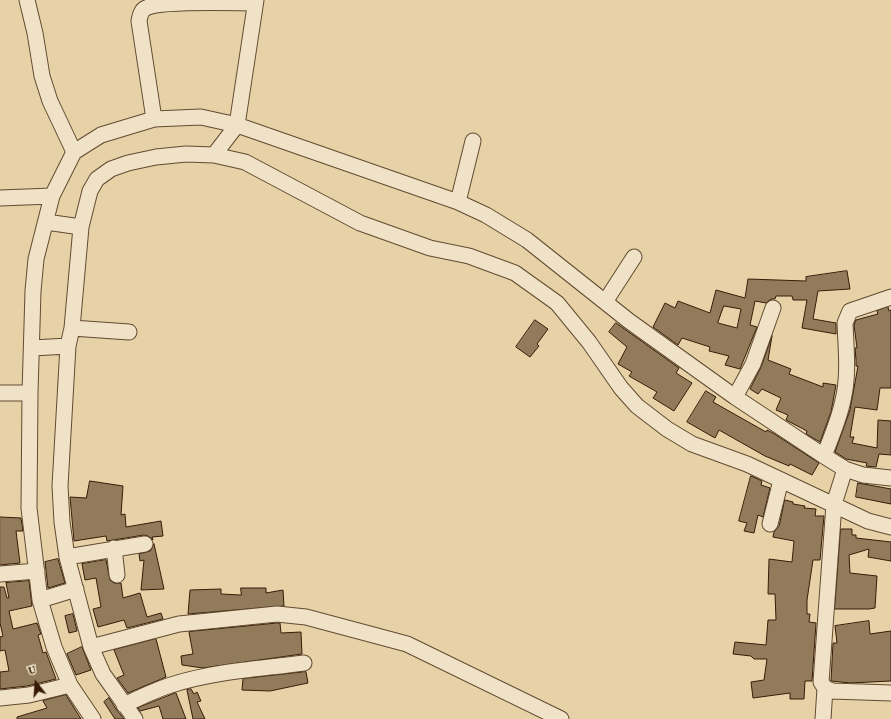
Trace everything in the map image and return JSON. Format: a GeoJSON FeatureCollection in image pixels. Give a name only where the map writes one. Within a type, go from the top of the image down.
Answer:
{"type":"FeatureCollection","features":[{"type":"Feature","properties":{"kind":"street"},"geometry":{"type":"LineString","coordinates":[[26,0],[35,33],[42,76],[50,101],[74,152]]}},
{"type":"Feature","properties":{"kind":"street"},"geometry":{"type":"LineString","coordinates":[[154,119],[139,21],[144,8],[181,2],[256,1],[234,129],[218,150]]}},
{"type":"Feature","properties":{"kind":"street"},"geometry":{"type":"LineString","coordinates":[[72,328],[63,224],[52,196],[74,152],[101,135],[154,119],[201,117],[458,202],[527,240],[605,302],[735,397],[824,456],[839,487],[868,521],[891,527]]}},
{"type":"Feature","properties":{"kind":"street"},"geometry":{"type":"LineString","coordinates":[[458,202],[473,141]]}},
{"type":"Feature","properties":{"kind":"street"},"geometry":{"type":"LineString","coordinates":[[135,719],[103,674],[91,646],[67,557],[62,522],[51,347],[36,259],[90,191],[97,179],[111,170],[128,163],[156,157],[218,150],[245,162],[360,223],[430,248],[469,256],[515,273],[557,302],[589,342],[621,388],[637,406],[667,429],[692,444],[748,464],[781,480],[839,487],[863,475],[891,478]]}},
{"type":"Feature","properties":{"kind":"street"},"geometry":{"type":"LineString","coordinates":[[0,198],[52,196]]}},
{"type":"Feature","properties":{"kind":"street"},"geometry":{"type":"LineString","coordinates":[[605,302],[634,257]]}},
{"type":"Feature","properties":{"kind":"street"},"geometry":{"type":"LineString","coordinates":[[824,456],[844,399],[846,384],[845,323],[848,315],[850,311],[891,298]]}},
{"type":"Feature","properties":{"kind":"street"},"geometry":{"type":"LineString","coordinates":[[735,397],[752,364],[773,308]]}},
{"type":"Feature","properties":{"kind":"street"},"geometry":{"type":"LineString","coordinates":[[93,719],[70,685],[54,647],[51,597],[37,571],[29,508],[30,393],[51,347],[72,328],[129,332]]}},
{"type":"Feature","properties":{"kind":"street"},"geometry":{"type":"LineString","coordinates":[[0,393],[30,393]]}},
{"type":"Feature","properties":{"kind":"street"},"geometry":{"type":"LineString","coordinates":[[770,524],[781,480]]}},
{"type":"Feature","properties":{"kind":"street"},"geometry":{"type":"LineString","coordinates":[[839,487],[821,682],[825,688],[832,691],[891,693]]}},
{"type":"Feature","properties":{"kind":"street"},"geometry":{"type":"LineString","coordinates":[[67,557],[145,544]]}},
{"type":"Feature","properties":{"kind":"street"},"geometry":{"type":"LineString","coordinates":[[114,548],[117,574]]}},
{"type":"Feature","properties":{"kind":"street"},"geometry":{"type":"LineString","coordinates":[[0,574],[37,571]]}},
{"type":"Feature","properties":{"kind":"street"},"geometry":{"type":"LineString","coordinates":[[51,597],[76,589]]}},
{"type":"Feature","properties":{"kind":"street"},"geometry":{"type":"LineString","coordinates":[[91,646],[178,624],[277,614],[306,617],[407,644],[561,719]]}},
{"type":"Feature","properties":{"kind":"street"},"geometry":{"type":"LineString","coordinates":[[124,705],[171,685],[196,679],[224,673],[304,663]]}},
{"type":"Feature","properties":{"kind":"street"},"geometry":{"type":"LineString","coordinates":[[0,698],[29,695],[70,685]]}},
{"type":"Feature","properties":{"kind":"street"},"geometry":{"type":"LineString","coordinates":[[823,719],[825,688]]}},
{"type":"Feature","properties":{"kind":"building"},"geometry":{"type":"Polygon","coordinates":[[[847,271],[850,289],[818,291],[813,319],[836,323],[836,334],[802,328],[807,300],[793,300],[792,296],[776,296],[775,299],[771,299],[766,303],[755,301],[750,325],[757,327],[740,369],[725,365],[729,356],[709,351],[710,347],[682,338],[678,345],[653,327],[665,303],[675,308],[678,301],[710,313],[716,290],[745,298],[748,279],[806,281],[806,277],[847,271]],[[724,306],[718,323],[737,328],[741,309],[724,306]]]}},
{"type":"Feature","properties":{"kind":"building"},"geometry":{"type":"Polygon","coordinates":[[[888,307],[889,311],[891,310],[891,388],[880,388],[877,410],[855,407],[850,437],[854,437],[852,443],[877,448],[878,420],[891,421],[891,455],[879,454],[876,467],[866,466],[867,463],[846,459],[835,452],[850,410],[858,366],[856,366],[855,348],[857,348],[854,325],[856,320],[878,314],[877,311],[888,307]]]}},
{"type":"Feature","properties":{"kind":"building"},"geometry":{"type":"Polygon","coordinates":[[[535,320],[548,329],[537,344],[539,346],[530,357],[516,347],[535,320]]]}},
{"type":"Feature","properties":{"kind":"building"},"geometry":{"type":"Polygon","coordinates":[[[616,323],[679,368],[676,373],[692,383],[674,411],[653,398],[657,392],[629,376],[632,372],[618,364],[627,347],[609,332],[616,323]]]}},
{"type":"Feature","properties":{"kind":"building"},"geometry":{"type":"Polygon","coordinates":[[[772,336],[768,360],[791,369],[789,374],[823,387],[823,383],[836,385],[831,412],[820,442],[806,434],[807,431],[786,420],[788,415],[776,410],[781,398],[762,389],[758,394],[750,389],[761,367],[772,336]]]}},
{"type":"Feature","properties":{"kind":"building"},"geometry":{"type":"Polygon","coordinates":[[[706,391],[716,397],[713,402],[766,432],[767,430],[773,433],[819,463],[812,475],[790,464],[789,466],[765,456],[719,430],[715,438],[687,422],[706,391]]]}},
{"type":"Feature","properties":{"kind":"building"},"geometry":{"type":"Polygon","coordinates":[[[751,476],[762,481],[761,485],[770,488],[763,517],[758,515],[754,533],[744,531],[747,523],[739,521],[751,476]]]}},
{"type":"Feature","properties":{"kind":"building"},"geometry":{"type":"Polygon","coordinates":[[[90,481],[123,486],[121,515],[125,514],[126,527],[161,521],[163,536],[152,537],[153,540],[144,535],[107,541],[106,536],[74,541],[70,497],[86,498],[90,481]]]}},
{"type":"Feature","properties":{"kind":"building"},"geometry":{"type":"Polygon","coordinates":[[[858,483],[891,489],[891,504],[856,497],[858,483]]]}},
{"type":"Feature","properties":{"kind":"building"},"geometry":{"type":"Polygon","coordinates":[[[785,500],[793,502],[793,504],[805,506],[804,508],[816,509],[815,516],[824,516],[820,560],[813,560],[807,600],[807,614],[810,614],[809,622],[816,623],[812,681],[805,681],[804,699],[790,699],[790,693],[753,698],[751,682],[764,680],[767,659],[754,659],[751,656],[733,654],[735,642],[766,645],[768,620],[776,620],[775,594],[768,594],[769,559],[792,562],[794,541],[773,537],[774,532],[779,526],[785,500]]]}},
{"type":"Feature","properties":{"kind":"building"},"geometry":{"type":"Polygon","coordinates":[[[0,517],[21,518],[23,531],[16,531],[20,563],[0,565],[0,517]]]}},
{"type":"Feature","properties":{"kind":"building"},"geometry":{"type":"Polygon","coordinates":[[[841,529],[852,529],[852,535],[856,535],[856,538],[891,542],[891,561],[868,557],[869,549],[849,555],[850,573],[877,576],[875,608],[835,609],[841,529]]]}},
{"type":"Feature","properties":{"kind":"building"},"geometry":{"type":"Polygon","coordinates":[[[154,544],[164,589],[141,590],[144,560],[140,561],[139,554],[150,551],[154,544]]]}},
{"type":"Feature","properties":{"kind":"building"},"geometry":{"type":"Polygon","coordinates":[[[58,559],[65,583],[48,588],[45,562],[58,559]]]}},
{"type":"Feature","properties":{"kind":"building"},"geometry":{"type":"Polygon","coordinates":[[[106,560],[110,580],[114,583],[121,583],[123,598],[140,593],[147,617],[161,613],[163,619],[127,628],[124,620],[98,627],[93,609],[101,607],[96,578],[85,580],[82,564],[106,560]]]}},
{"type":"Feature","properties":{"kind":"building"},"geometry":{"type":"Polygon","coordinates":[[[29,581],[32,606],[9,611],[13,629],[37,623],[41,634],[38,635],[43,653],[46,652],[56,679],[27,686],[0,689],[0,672],[9,671],[5,650],[0,651],[0,637],[3,636],[0,623],[0,587],[4,587],[7,598],[9,598],[6,583],[29,581]]]}},
{"type":"Feature","properties":{"kind":"building"},"geometry":{"type":"Polygon","coordinates":[[[241,588],[266,588],[266,593],[283,590],[284,606],[188,614],[190,590],[221,589],[221,594],[241,595],[241,588]]]}},
{"type":"Feature","properties":{"kind":"building"},"geometry":{"type":"Polygon","coordinates":[[[73,614],[77,631],[69,633],[65,616],[73,614]]]}},
{"type":"Feature","properties":{"kind":"building"},"geometry":{"type":"Polygon","coordinates":[[[869,621],[870,634],[891,631],[891,681],[850,683],[831,681],[833,643],[837,643],[835,626],[869,621]]]}},
{"type":"Feature","properties":{"kind":"building"},"geometry":{"type":"Polygon","coordinates":[[[280,623],[281,633],[301,632],[302,654],[203,668],[182,665],[181,656],[193,654],[189,632],[280,623]]]}},
{"type":"Feature","properties":{"kind":"building"},"geometry":{"type":"Polygon","coordinates":[[[156,639],[166,677],[128,693],[117,678],[124,675],[114,650],[156,639]]]}},
{"type":"Feature","properties":{"kind":"building"},"geometry":{"type":"Polygon","coordinates":[[[82,647],[91,670],[76,675],[67,654],[82,647]]]}},
{"type":"Feature","properties":{"kind":"building"},"geometry":{"type":"Polygon","coordinates":[[[306,672],[308,683],[270,691],[242,690],[243,679],[306,672]]]}},
{"type":"Feature","properties":{"kind":"building"},"geometry":{"type":"Polygon","coordinates":[[[191,689],[194,694],[197,692],[201,701],[197,702],[205,719],[193,719],[187,690],[191,689]]]}},
{"type":"Feature","properties":{"kind":"building"},"geometry":{"type":"Polygon","coordinates":[[[176,693],[186,719],[163,719],[159,706],[140,711],[138,708],[176,693]]]}},
{"type":"Feature","properties":{"kind":"building"},"geometry":{"type":"Polygon","coordinates":[[[66,695],[81,719],[17,719],[17,717],[47,708],[43,701],[66,695]]]}},
{"type":"Feature","properties":{"kind":"building"},"geometry":{"type":"Polygon","coordinates":[[[109,698],[124,719],[115,719],[104,702],[109,698]]]}}]}
